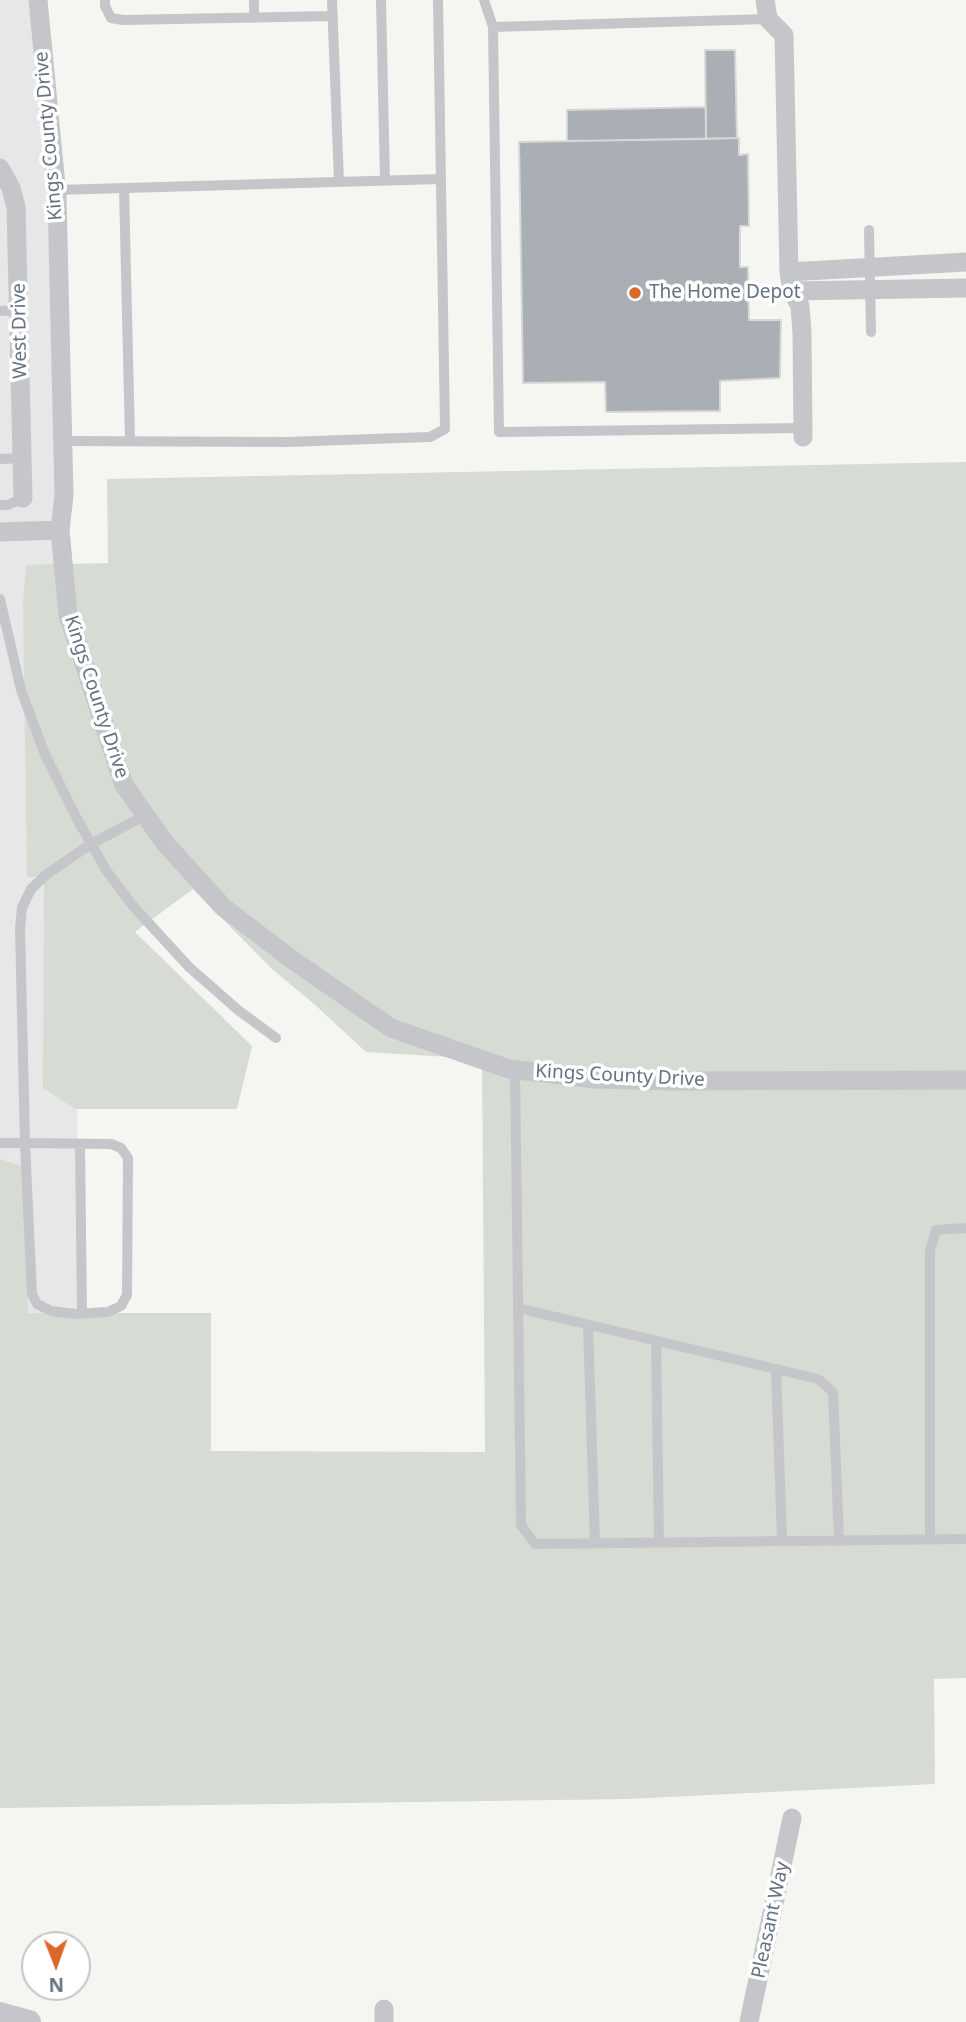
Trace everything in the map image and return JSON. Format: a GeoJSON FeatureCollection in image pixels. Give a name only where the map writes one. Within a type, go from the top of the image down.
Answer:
{"type":"FeatureCollection","features":[{"type":"Feature","properties":{"kind":"street","name":"Kings County Drive"},"geometry":{"type":"LineString","coordinates":[[38,0],[56,190],[64,496],[60,530],[68,615],[124,785],[165,843],[223,906],[294,961],[380,1021],[391,1028],[515,1070],[595,1079],[672,1081],[966,1080]]}},
{"type":"Feature","properties":{"kind":"street"},"geometry":{"type":"LineString","coordinates":[[766,10],[784,35],[791,282],[800,306],[803,433]]}},
{"type":"Feature","properties":{"kind":"street","name":"West Drive"},"geometry":{"type":"LineString","coordinates":[[0,168],[11,188],[16,207],[10,311],[23,458],[23,498]]}},
{"type":"Feature","properties":{"kind":"street"},"geometry":{"type":"LineString","coordinates":[[791,282],[870,268],[966,262]]}},
{"type":"Feature","properties":{"kind":"street"},"geometry":{"type":"LineString","coordinates":[[791,282],[870,289],[966,288]]}},
{"type":"Feature","properties":{"kind":"street"},"geometry":{"type":"LineString","coordinates":[[0,533],[60,530]]}},
{"type":"Feature","properties":{"kind":"street","name":"Pleasant Way"},"geometry":{"type":"LineString","coordinates":[[749,2022],[792,1818]]}},
{"type":"Feature","properties":{"kind":"street"},"geometry":{"type":"LineString","coordinates":[[0,2014],[29,2022]]}},
{"type":"Feature","properties":{"kind":"lane"},"geometry":{"type":"LineString","coordinates":[[105,0],[111,18],[123,20],[332,16]]}},
{"type":"Feature","properties":{"kind":"lane"},"geometry":{"type":"LineString","coordinates":[[254,0],[254,18]]}},
{"type":"Feature","properties":{"kind":"lane"},"geometry":{"type":"LineString","coordinates":[[332,0],[339,182]]}},
{"type":"Feature","properties":{"kind":"lane"},"geometry":{"type":"LineString","coordinates":[[381,0],[385,181]]}},
{"type":"Feature","properties":{"kind":"lane"},"geometry":{"type":"LineString","coordinates":[[63,441],[286,442],[430,437],[445,429],[438,0]]}},
{"type":"Feature","properties":{"kind":"lane"},"geometry":{"type":"LineString","coordinates":[[484,0],[493,27],[499,432],[803,433]]}},
{"type":"Feature","properties":{"kind":"lane"},"geometry":{"type":"LineString","coordinates":[[493,27],[766,10]]}},
{"type":"Feature","properties":{"kind":"lane"},"geometry":{"type":"LineString","coordinates":[[56,190],[441,179]]}},
{"type":"Feature","properties":{"kind":"lane"},"geometry":{"type":"LineString","coordinates":[[124,188],[130,440]]}},
{"type":"Feature","properties":{"kind":"lane"},"geometry":{"type":"LineString","coordinates":[[869,230],[871,332]]}},
{"type":"Feature","properties":{"kind":"lane"},"geometry":{"type":"LineString","coordinates":[[0,459],[23,458]]}},
{"type":"Feature","properties":{"kind":"lane"},"geometry":{"type":"LineString","coordinates":[[0,505],[8,505],[23,498]]}},
{"type":"Feature","properties":{"kind":"lane"},"geometry":{"type":"LineString","coordinates":[[0,599],[21,690],[44,752],[106,870],[134,906],[189,967],[238,1010],[276,1038]]}},
{"type":"Feature","properties":{"kind":"lane"},"geometry":{"type":"LineString","coordinates":[[0,1143],[25,1143],[80,1144],[111,1144],[121,1148],[128,1158],[127,1295],[121,1306],[108,1312],[51,1311],[37,1304],[32,1294],[25,1143],[20,929],[22,908],[31,889],[47,874],[91,844],[146,815]]}},
{"type":"Feature","properties":{"kind":"lane"},"geometry":{"type":"LineString","coordinates":[[515,1070],[520,1525],[535,1545],[966,1539]]}},
{"type":"Feature","properties":{"kind":"lane"},"geometry":{"type":"LineString","coordinates":[[80,1144],[82,1313]]}},
{"type":"Feature","properties":{"kind":"lane"},"geometry":{"type":"LineString","coordinates":[[930,1540],[930,1251],[936,1230],[966,1228]]}},
{"type":"Feature","properties":{"kind":"lane"},"geometry":{"type":"LineString","coordinates":[[518,1308],[818,1378],[833,1392],[839,1541]]}},
{"type":"Feature","properties":{"kind":"lane"},"geometry":{"type":"LineString","coordinates":[[588,1325],[595,1543]]}},
{"type":"Feature","properties":{"kind":"lane"},"geometry":{"type":"LineString","coordinates":[[656,1341],[659,1542]]}},
{"type":"Feature","properties":{"kind":"lane"},"geometry":{"type":"LineString","coordinates":[[776,1369],[782,1541]]}},
{"type":"Feature","properties":{"kind":"shaded area"},"geometry":{"type":"Polygon","coordinates":[[[0,0],[38,0],[68,615],[88,1755],[0,1774],[0,0]]]}},
{"type":"Feature","properties":{"kind":"shaded area"},"geometry":{"type":"Polygon","coordinates":[[[966,462],[966,1678],[934,1679],[935,1784],[627,1799],[0,1808],[0,1159],[24,1167],[28,1313],[211,1313],[211,1451],[485,1452],[482,1059],[366,1052],[272,969],[193,889],[135,932],[252,1046],[237,1109],[75,1109],[43,1088],[44,877],[27,877],[23,603],[26,565],[108,563],[107,479],[966,462]]]}},
{"type":"Feature","properties":{"kind":"building"},"geometry":{"type":"Polygon","coordinates":[[[705,50],[735,50],[737,138],[706,139],[705,50]]]}},
{"type":"Feature","properties":{"kind":"building"},"geometry":{"type":"Polygon","coordinates":[[[706,107],[706,139],[567,141],[567,110],[706,107]]]}},
{"type":"Feature","properties":{"kind":"building","name":"The Home Depot"},"geometry":{"type":"Polygon","coordinates":[[[739,138],[739,155],[748,154],[749,226],[740,226],[740,267],[748,267],[749,320],[781,320],[780,378],[720,381],[720,411],[606,412],[605,382],[523,383],[519,142],[739,138]]]}},
{"type":"Feature","properties":{"kind":"place","name":"The Home Depot"},"geometry":{"type":"Point","coordinates":[635,293]}}]}
